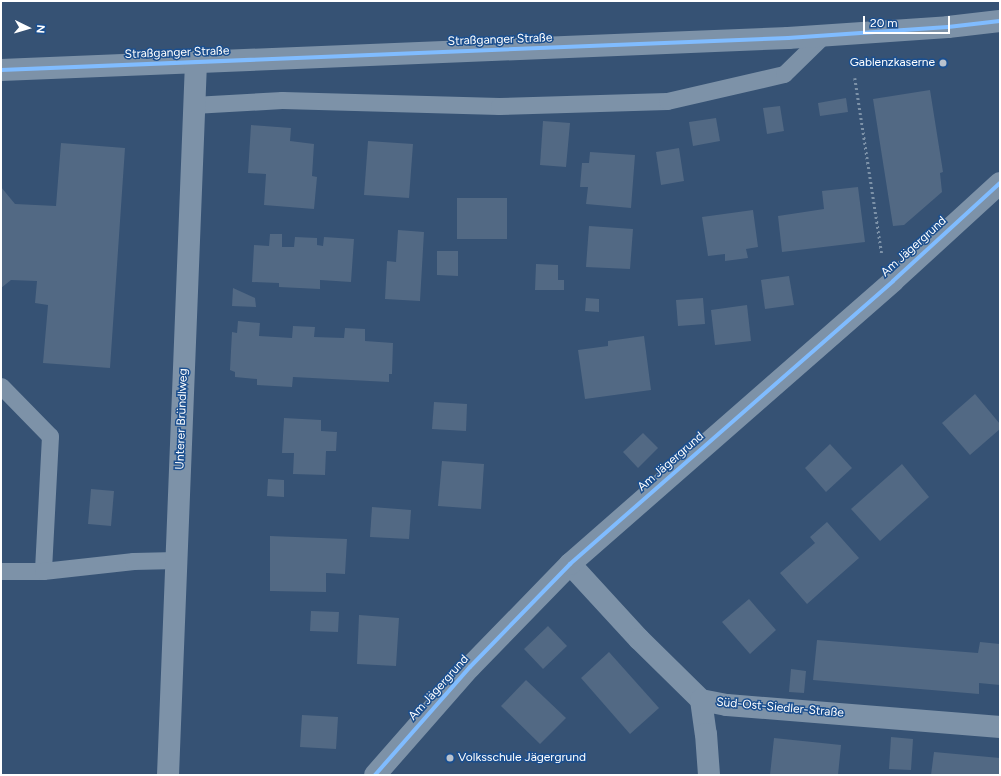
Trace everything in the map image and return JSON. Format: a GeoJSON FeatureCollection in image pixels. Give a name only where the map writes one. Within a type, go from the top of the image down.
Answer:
{"type":"FeatureCollection","features":[{"type":"Feature","properties":{"kind":"street","name":"Straßganger Straße"},"geometry":{"type":"LineString","coordinates":[[1,70],[823,36],[948,27],[1000,21]]}},
{"type":"Feature","properties":{"kind":"street","name":"Unterer Bründlweg"},"geometry":{"type":"LineString","coordinates":[[168,775],[196,62]]}},
{"type":"Feature","properties":{"kind":"street","name":"Am Jägergrund"},"geometry":{"type":"LineString","coordinates":[[375,775],[470,667],[570,564],[893,281],[1000,183]]}},
{"type":"Feature","properties":{"kind":"street","name":"Süd-Ost-Siedler-Straße"},"geometry":{"type":"LineString","coordinates":[[570,564],[639,639],[701,700],[727,704],[1000,727]]}},
{"type":"Feature","properties":{"kind":"street"},"geometry":{"type":"LineString","coordinates":[[701,700],[706,734],[709,775]]}},
{"type":"Feature","properties":{"kind":"lane"},"geometry":{"type":"LineString","coordinates":[[194,105],[282,100],[499,106],[667,101],[784,74],[823,36]]}},
{"type":"Feature","properties":{"kind":"lane"},"geometry":{"type":"LineString","coordinates":[[1,386],[50,436],[43,571]]}},
{"type":"Feature","properties":{"kind":"lane"},"geometry":{"type":"LineString","coordinates":[[1,571],[43,571],[133,561],[176,560]]}},
{"type":"Feature","properties":{"kind":"path"},"geometry":{"type":"LineString","coordinates":[[855,78],[882,260]]}},
{"type":"Feature","properties":{"kind":"building"},"geometry":{"type":"Polygon","coordinates":[[[930,90],[943,172],[940,173],[942,192],[904,225],[893,226],[873,99],[930,90]]]}},
{"type":"Feature","properties":{"kind":"building"},"geometry":{"type":"Polygon","coordinates":[[[846,98],[848,112],[820,116],[818,103],[846,98]]]}},
{"type":"Feature","properties":{"kind":"building"},"geometry":{"type":"Polygon","coordinates":[[[780,106],[784,131],[767,134],[763,108],[780,106]]]}},
{"type":"Feature","properties":{"kind":"building"},"geometry":{"type":"Polygon","coordinates":[[[716,118],[720,141],[693,146],[689,122],[716,118]]]}},
{"type":"Feature","properties":{"kind":"building"},"geometry":{"type":"Polygon","coordinates":[[[543,121],[570,123],[566,167],[540,165],[543,121]]]}},
{"type":"Feature","properties":{"kind":"building"},"geometry":{"type":"Polygon","coordinates":[[[251,125],[291,128],[290,141],[314,144],[312,176],[317,177],[314,209],[264,205],[266,174],[248,173],[251,125]]]}},
{"type":"Feature","properties":{"kind":"building"},"geometry":{"type":"Polygon","coordinates":[[[368,141],[413,144],[409,198],[364,195],[368,141]]]}},
{"type":"Feature","properties":{"kind":"building"},"geometry":{"type":"Polygon","coordinates":[[[61,143],[125,148],[110,368],[43,363],[48,305],[35,303],[37,281],[11,280],[1,288],[1,187],[15,204],[56,206],[61,143]]]}},
{"type":"Feature","properties":{"kind":"building"},"geometry":{"type":"Polygon","coordinates":[[[679,148],[684,181],[661,185],[656,152],[679,148]]]}},
{"type":"Feature","properties":{"kind":"building"},"geometry":{"type":"Polygon","coordinates":[[[590,152],[635,155],[631,208],[586,204],[588,187],[580,187],[582,163],[589,163],[590,152]]]}},
{"type":"Feature","properties":{"kind":"building"},"geometry":{"type":"Polygon","coordinates":[[[858,187],[865,242],[782,252],[778,216],[824,209],[822,191],[858,187]]]}},
{"type":"Feature","properties":{"kind":"building"},"geometry":{"type":"Polygon","coordinates":[[[457,198],[507,198],[507,239],[457,239],[457,198]]]}},
{"type":"Feature","properties":{"kind":"building"},"geometry":{"type":"Polygon","coordinates":[[[753,210],[758,247],[746,249],[748,258],[725,261],[725,254],[708,256],[702,217],[753,210]]]}},
{"type":"Feature","properties":{"kind":"building"},"geometry":{"type":"Polygon","coordinates":[[[589,226],[633,229],[630,269],[586,267],[589,226]]]}},
{"type":"Feature","properties":{"kind":"building"},"geometry":{"type":"Polygon","coordinates":[[[398,230],[424,232],[420,301],[385,299],[387,261],[396,262],[398,230]]]}},
{"type":"Feature","properties":{"kind":"building"},"geometry":{"type":"Polygon","coordinates":[[[270,234],[282,234],[282,247],[294,247],[295,237],[317,238],[317,245],[323,246],[324,237],[354,239],[351,282],[320,280],[320,289],[279,287],[279,283],[252,282],[254,245],[269,246],[270,234]]]}},
{"type":"Feature","properties":{"kind":"building"},"geometry":{"type":"Polygon","coordinates":[[[437,251],[458,251],[458,276],[437,275],[437,251]]]}},
{"type":"Feature","properties":{"kind":"building"},"geometry":{"type":"Polygon","coordinates":[[[536,264],[558,265],[558,280],[564,280],[564,290],[535,290],[536,264]]]}},
{"type":"Feature","properties":{"kind":"building"},"geometry":{"type":"Polygon","coordinates":[[[789,276],[794,305],[765,309],[761,280],[789,276]]]}},
{"type":"Feature","properties":{"kind":"building"},"geometry":{"type":"Polygon","coordinates":[[[233,288],[255,298],[256,307],[232,306],[233,288]]]}},
{"type":"Feature","properties":{"kind":"building"},"geometry":{"type":"Polygon","coordinates":[[[586,298],[599,299],[599,312],[585,311],[586,298]]]}},
{"type":"Feature","properties":{"kind":"building"},"geometry":{"type":"Polygon","coordinates":[[[703,298],[705,324],[678,326],[676,300],[703,298]]]}},
{"type":"Feature","properties":{"kind":"building"},"geometry":{"type":"Polygon","coordinates":[[[747,305],[751,341],[715,345],[711,310],[747,305]]]}},
{"type":"Feature","properties":{"kind":"building"},"geometry":{"type":"Polygon","coordinates":[[[238,321],[260,323],[259,336],[292,338],[293,326],[315,327],[314,337],[344,338],[345,328],[365,329],[365,341],[393,343],[392,374],[389,374],[389,382],[293,377],[292,387],[257,385],[257,379],[235,377],[235,372],[230,370],[232,332],[237,333],[238,321]]]}},
{"type":"Feature","properties":{"kind":"building"},"geometry":{"type":"Polygon","coordinates":[[[644,336],[651,390],[585,399],[578,350],[608,346],[608,341],[644,336]]]}},
{"type":"Feature","properties":{"kind":"building"},"geometry":{"type":"Polygon","coordinates":[[[975,394],[1000,424],[1000,429],[970,455],[942,423],[975,394]]]}},
{"type":"Feature","properties":{"kind":"building"},"geometry":{"type":"Polygon","coordinates":[[[434,402],[467,404],[466,431],[432,429],[434,402]]]}},
{"type":"Feature","properties":{"kind":"building"},"geometry":{"type":"Polygon","coordinates":[[[284,418],[321,420],[321,431],[337,432],[336,451],[326,451],[325,475],[293,474],[294,453],[282,453],[284,418]]]}},
{"type":"Feature","properties":{"kind":"building"},"geometry":{"type":"Polygon","coordinates":[[[643,433],[658,448],[638,468],[623,452],[643,433]]]}},
{"type":"Feature","properties":{"kind":"building"},"geometry":{"type":"Polygon","coordinates":[[[830,444],[852,468],[826,492],[805,468],[830,444]]]}},
{"type":"Feature","properties":{"kind":"building"},"geometry":{"type":"Polygon","coordinates":[[[442,461],[484,464],[481,509],[438,506],[442,461]]]}},
{"type":"Feature","properties":{"kind":"building"},"geometry":{"type":"Polygon","coordinates":[[[902,464],[929,497],[880,541],[851,509],[902,464]]]}},
{"type":"Feature","properties":{"kind":"building"},"geometry":{"type":"Polygon","coordinates":[[[268,479],[284,480],[284,497],[267,496],[268,479]]]}},
{"type":"Feature","properties":{"kind":"building"},"geometry":{"type":"Polygon","coordinates":[[[91,489],[114,491],[111,526],[88,524],[91,489]]]}},
{"type":"Feature","properties":{"kind":"building"},"geometry":{"type":"Polygon","coordinates":[[[372,507],[411,510],[409,539],[370,537],[372,507]]]}},
{"type":"Feature","properties":{"kind":"building"},"geometry":{"type":"Polygon","coordinates":[[[827,522],[859,558],[807,604],[780,573],[815,543],[810,537],[827,522]]]}},
{"type":"Feature","properties":{"kind":"building"},"geometry":{"type":"Polygon","coordinates":[[[270,536],[347,539],[345,574],[326,573],[326,592],[270,591],[270,536]]]}},
{"type":"Feature","properties":{"kind":"building"},"geometry":{"type":"Polygon","coordinates":[[[749,599],[776,630],[750,654],[722,622],[749,599]]]}},
{"type":"Feature","properties":{"kind":"building"},"geometry":{"type":"Polygon","coordinates":[[[311,611],[339,612],[338,632],[310,631],[311,611]]]}},
{"type":"Feature","properties":{"kind":"building"},"geometry":{"type":"Polygon","coordinates":[[[359,615],[399,618],[396,666],[357,664],[359,615]]]}},
{"type":"Feature","properties":{"kind":"building"},"geometry":{"type":"Polygon","coordinates":[[[548,626],[567,646],[543,669],[524,649],[548,626]]]}},
{"type":"Feature","properties":{"kind":"building"},"geometry":{"type":"Polygon","coordinates":[[[817,640],[978,653],[980,642],[1000,644],[1000,685],[979,683],[979,694],[813,680],[817,640]]]}},
{"type":"Feature","properties":{"kind":"building"},"geometry":{"type":"Polygon","coordinates":[[[609,652],[659,708],[630,734],[581,678],[609,652]]]}},
{"type":"Feature","properties":{"kind":"building"},"geometry":{"type":"Polygon","coordinates":[[[791,669],[806,671],[804,693],[789,692],[791,669]]]}},
{"type":"Feature","properties":{"kind":"building"},"geometry":{"type":"Polygon","coordinates":[[[526,680],[566,718],[540,744],[501,706],[526,680]]]}},
{"type":"Feature","properties":{"kind":"building"},"geometry":{"type":"Polygon","coordinates":[[[302,715],[338,717],[336,749],[300,747],[302,715]]]}},
{"type":"Feature","properties":{"kind":"building"},"geometry":{"type":"Polygon","coordinates":[[[891,737],[913,739],[911,770],[889,769],[891,737]]]}},
{"type":"Feature","properties":{"kind":"building"},"geometry":{"type":"Polygon","coordinates":[[[774,738],[841,745],[838,775],[770,775],[774,738]]]}},
{"type":"Feature","properties":{"kind":"building"},"geometry":{"type":"Polygon","coordinates":[[[934,752],[1000,758],[1000,775],[931,775],[934,752]]]}},
{"type":"Feature","properties":{"kind":"cycle path"},"geometry":{"type":"LineString","coordinates":[[1,70],[788,38],[948,27],[1000,21]]}},
{"type":"Feature","properties":{"kind":"cycle path"},"geometry":{"type":"LineString","coordinates":[[375,775],[470,667],[570,564],[893,281],[1000,183]]}},
{"type":"Feature","properties":{"kind":"place","name":"Gablenzkaserne"},"geometry":{"type":"Point","coordinates":[943,63]}},
{"type":"Feature","properties":{"kind":"place","name":"Volksschule Jägergrund"},"geometry":{"type":"Point","coordinates":[450,758]}}]}
